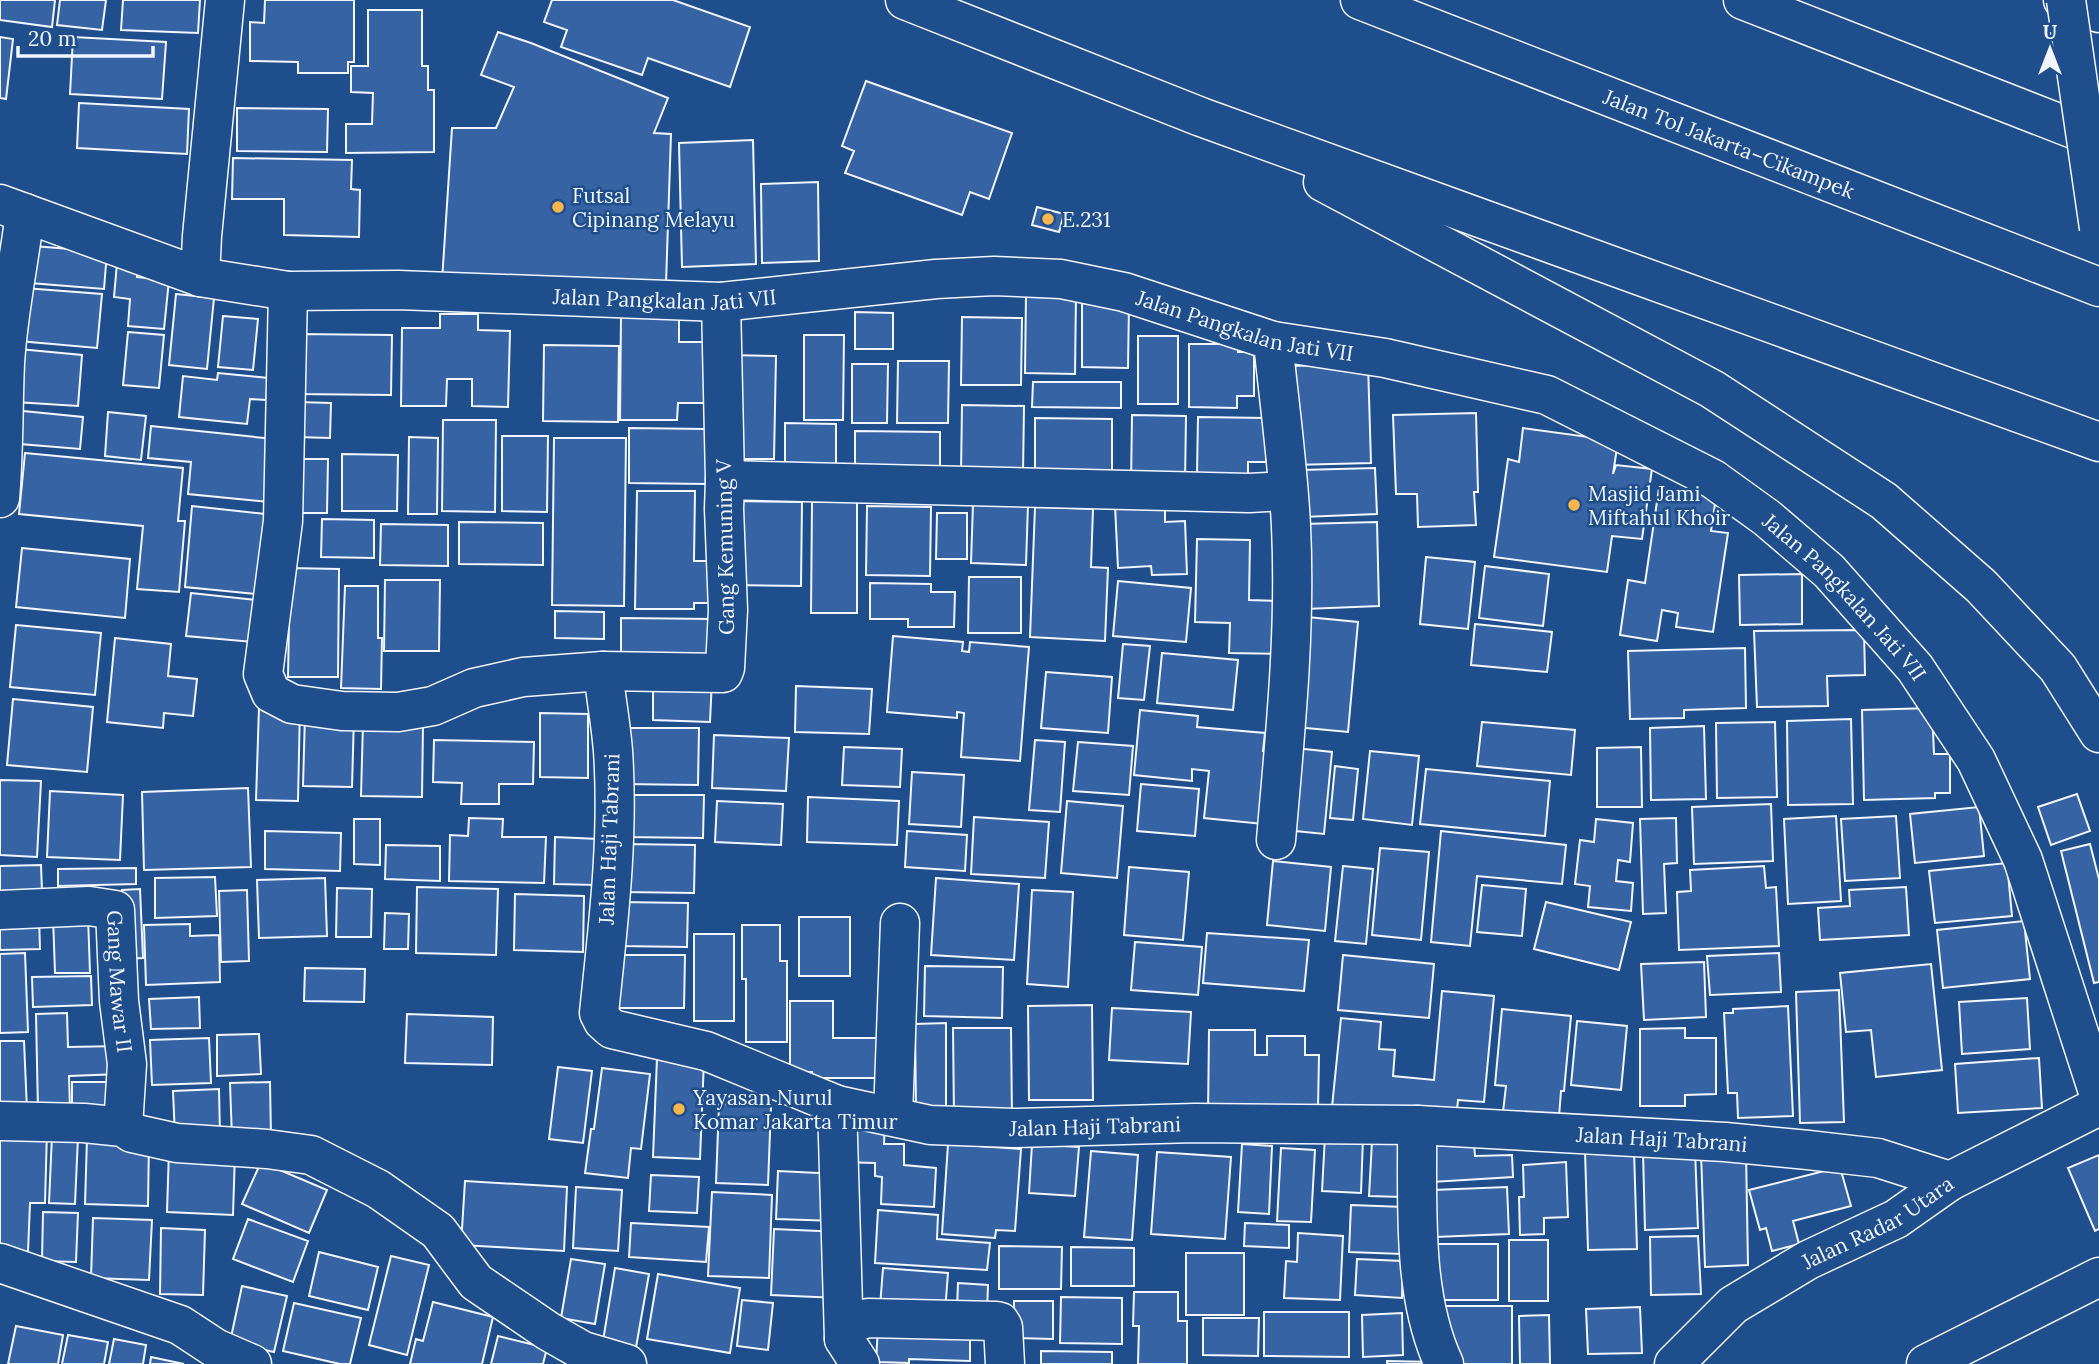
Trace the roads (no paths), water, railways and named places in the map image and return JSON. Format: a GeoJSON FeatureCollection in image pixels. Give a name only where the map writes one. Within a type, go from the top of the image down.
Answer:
{"type":"FeatureCollection","features":[{"type":"Feature","properties":{"kind":"main road"},"geometry":{"type":"LineString","coordinates":[[200,277],[225,0]]}},
{"type":"Feature","properties":{"kind":"main road"},"geometry":{"type":"LineString","coordinates":[[905,0],[1201,117],[2099,442]]}},
{"type":"Feature","properties":{"kind":"main road","name":"Jalan Tol Jakarta–Cikampek"},"geometry":{"type":"LineString","coordinates":[[1360,0],[2099,287]]}},
{"type":"Feature","properties":{"kind":"main road"},"geometry":{"type":"LineString","coordinates":[[1743,0],[2099,139]]}},
{"type":"Feature","properties":{"kind":"main road"},"geometry":{"type":"LineString","coordinates":[[2099,13],[2064,0],[2099,228]]}},
{"type":"Feature","properties":{"kind":"main road"},"geometry":{"type":"LineString","coordinates":[[1201,117],[1712,389],[1884,501],[1981,586],[2058,668],[2099,733]]}},
{"type":"Feature","properties":{"kind":"main road"},"geometry":{"type":"LineString","coordinates":[[0,498],[5,310],[18,270],[13,209]]}},
{"type":"Feature","properties":{"kind":"main road","name":"Jalan Pangkalan Jati VII"},"geometry":{"type":"LineString","coordinates":[[13,209],[200,277],[289,291],[398,290],[721,302],[994,275],[1062,279],[1124,292],[1273,341],[1385,358],[1547,395],[1713,480],[1767,518],[1829,571],[1915,668],[1976,760],[2023,860],[2099,1095]]}},
{"type":"Feature","properties":{"kind":"main road"},"geometry":{"type":"LineString","coordinates":[[289,291],[282,521],[263,674],[271,693],[292,704],[329,709],[398,712],[433,706],[474,688],[523,677],[603,671]]}},
{"type":"Feature","properties":{"kind":"main road","name":"Gang Kemuning V"},"geometry":{"type":"LineString","coordinates":[[603,671],[723,673],[725,668],[728,610],[721,302]]}},
{"type":"Feature","properties":{"kind":"main road"},"geometry":{"type":"LineString","coordinates":[[1273,341],[1291,527],[1292,609],[1276,840]]}},
{"type":"Feature","properties":{"kind":"main road"},"geometry":{"type":"LineString","coordinates":[[725,480],[1249,493],[1288,491]]}},
{"type":"Feature","properties":{"kind":"main road","name":"Jalan Haji Tabrani"},"geometry":{"type":"LineString","coordinates":[[603,671],[613,750],[614,802],[612,880],[600,1013],[603,1021],[612,1029],[706,1051],[837,1105],[930,1125],[1014,1128],[1195,1124],[1417,1125],[1725,1142],[1808,1150],[1878,1158],[1950,1181]]}},
{"type":"Feature","properties":{"kind":"main road","name":"Gang Mawar II"},"geometry":{"type":"LineString","coordinates":[[0,910],[89,906],[115,910],[119,1001],[127,1064],[123,1127]]}},
{"type":"Feature","properties":{"kind":"main road"},"geometry":{"type":"LineString","coordinates":[[893,1116],[900,923]]}},
{"type":"Feature","properties":{"kind":"main road"},"geometry":{"type":"LineString","coordinates":[[837,1105],[852,1352]]}},
{"type":"Feature","properties":{"kind":"main road","name":"Jalan Radar Utara"},"geometry":{"type":"LineString","coordinates":[[1674,1364],[1733,1305],[1808,1260],[1896,1219],[1950,1181],[2099,1106]]}},
{"type":"Feature","properties":{"kind":"main road"},"geometry":{"type":"LineString","coordinates":[[0,1121],[123,1127],[132,1133],[177,1143],[311,1155],[378,1189],[438,1231],[476,1282],[548,1331],[583,1351],[627,1364]]}},
{"type":"Feature","properties":{"kind":"main road"},"geometry":{"type":"LineString","coordinates":[[1417,1125],[1422,1289],[1437,1351],[1444,1364]]}},
{"type":"Feature","properties":{"kind":"main road"},"geometry":{"type":"LineString","coordinates":[[0,1263],[180,1325],[215,1348],[252,1364]]}},
{"type":"Feature","properties":{"kind":"main road"},"geometry":{"type":"LineString","coordinates":[[1926,1364],[2099,1277]]}},
{"type":"Feature","properties":{"kind":"main road"},"geometry":{"type":"LineString","coordinates":[[852,1352],[851,1323],[868,1318],[996,1321],[1003,1327],[1005,1364]]}},
{"type":"Feature","properties":{"kind":"place","name":"Futsal Cipinang Melayu"},"geometry":{"type":"Point","coordinates":[558,207]}},
{"type":"Feature","properties":{"kind":"place","name":"E.231"},"geometry":{"type":"Point","coordinates":[1048,219]}},
{"type":"Feature","properties":{"kind":"place","name":"Masjid Jami Miftahul Khoir"},"geometry":{"type":"Point","coordinates":[1574,505]}},
{"type":"Feature","properties":{"kind":"place","name":"Yayasan Nurul Komar Jakarta Timur"},"geometry":{"type":"Point","coordinates":[679,1109]}}]}
